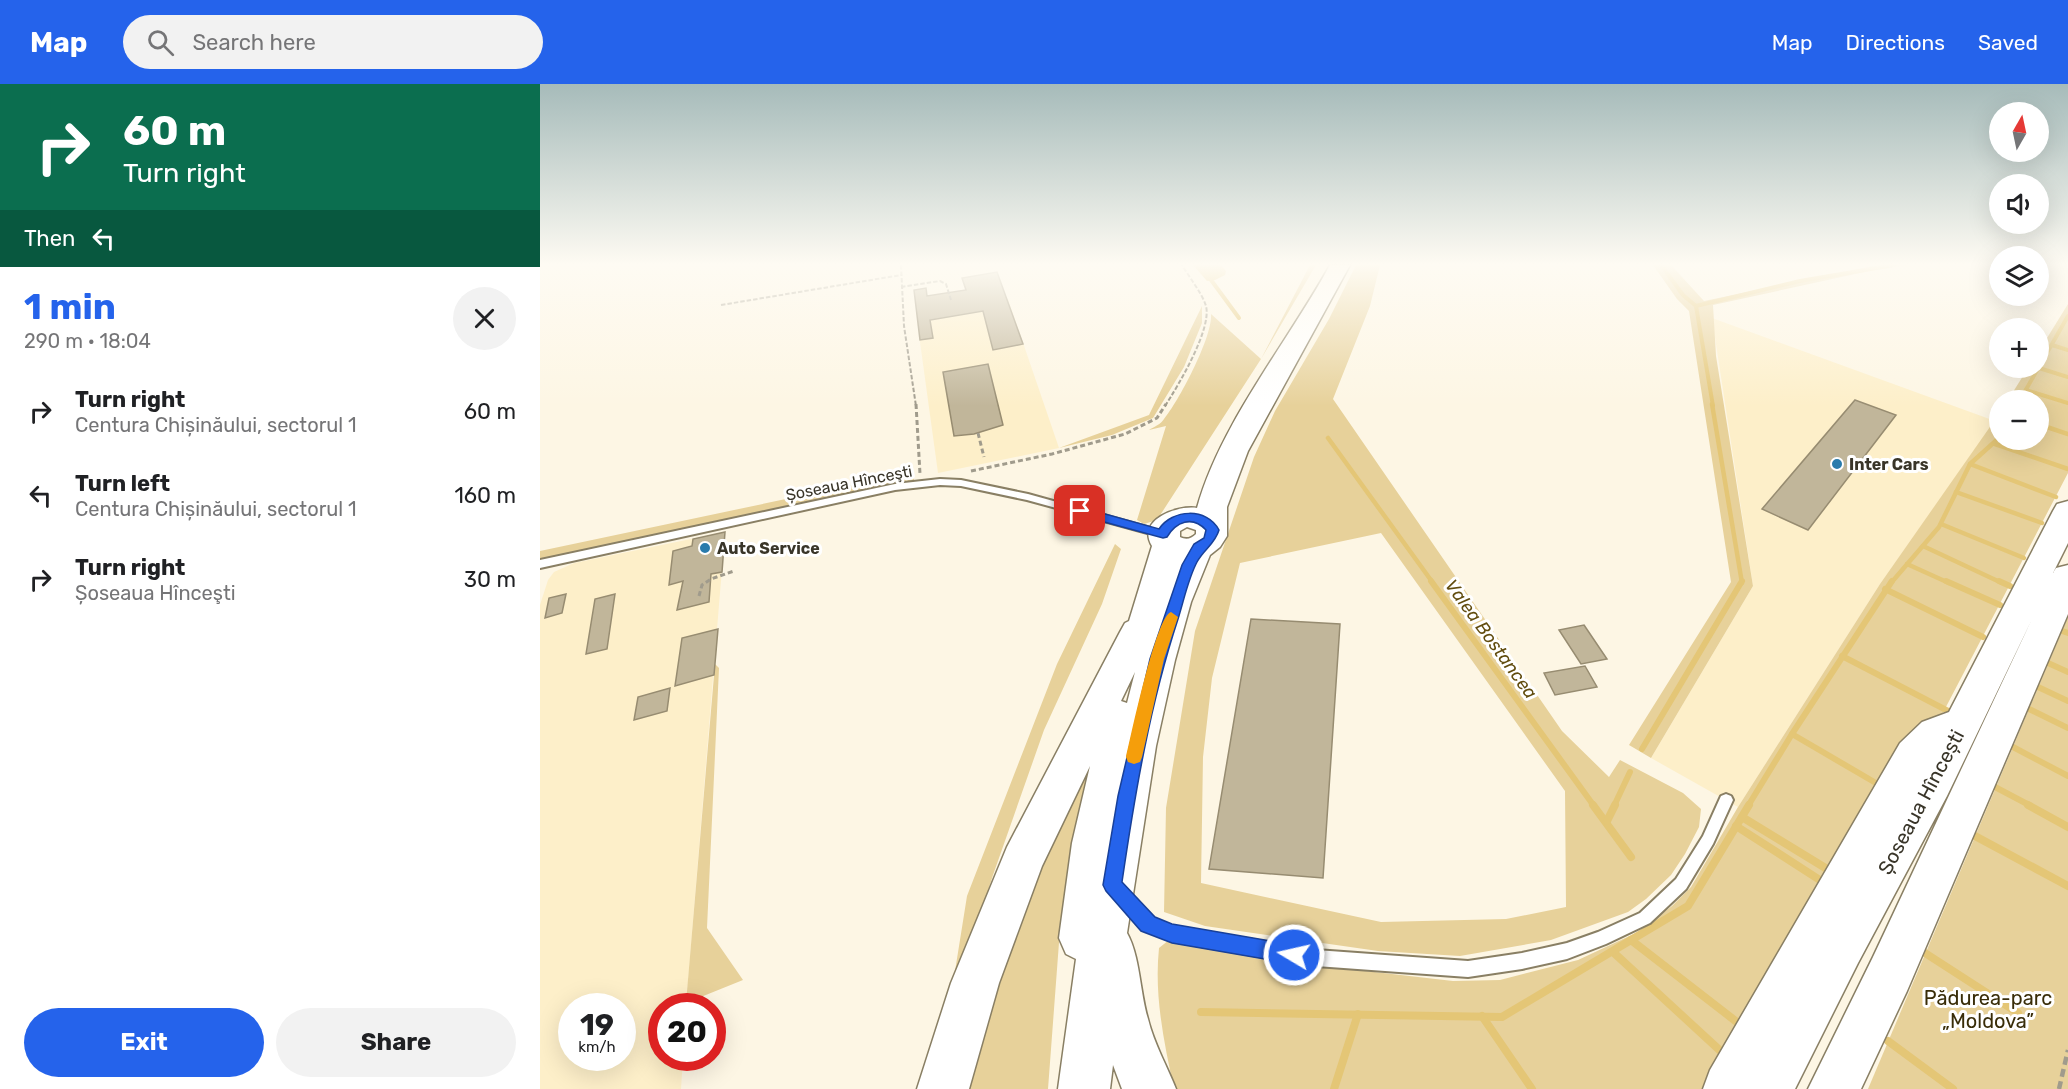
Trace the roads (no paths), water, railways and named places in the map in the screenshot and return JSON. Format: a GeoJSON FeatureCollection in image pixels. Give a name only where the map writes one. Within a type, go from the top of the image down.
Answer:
{"type":"FeatureCollection","features":[{"type":"Feature","properties":{"kind":"highway"},"geometry":{"type":"LineString","coordinates":[[943,1089],[975,983],[1022,861],[1124,660],[1183,534],[1193,495],[1226,433],[1299,312]]}},
{"type":"Feature","properties":{"kind":"highway"},"geometry":{"type":"LineString","coordinates":[[1084,1089],[1097,972],[1128,785],[1157,659],[1181,585],[1183,534],[1217,494],[1242,437],[1315,312]]}},
{"type":"Feature","properties":{"kind":"highway","name":"Șoseaua Hîncești"},"geometry":{"type":"LineString","coordinates":[[1767,1089],[1841,946],[1933,783],[2068,511]]}},
{"type":"Feature","properties":{"kind":"highway","name":"Șoseaua Hîncești"},"geometry":{"type":"LineString","coordinates":[[1834,1089],[1890,974],[2068,576]]}},
{"type":"Feature","properties":{"kind":"highway"},"geometry":{"type":"LineString","coordinates":[[1070,1089],[1071,1042],[1093,843],[1108,766],[1149,606]]}},
{"type":"Feature","properties":{"kind":"highway"},"geometry":{"type":"LineString","coordinates":[[1729,1089],[1914,755],[1936,733],[1963,723]]}},
{"type":"Feature","properties":{"kind":"highway"},"geometry":{"type":"LineString","coordinates":[[1110,897],[1112,963],[1121,1014],[1142,1074],[1150,1089]]}},
{"type":"Feature","properties":{"kind":"lane","name":"Șoseaua Hînceşti"},"geometry":{"type":"LineString","coordinates":[[540,564],[895,487],[920,484],[961,483],[1183,534]]}},
{"type":"Feature","properties":{"kind":"lane"},"geometry":{"type":"LineString","coordinates":[[1110,897],[1148,924],[1172,934],[1316,958],[1468,969],[1567,951],[1609,936],[1645,918],[1681,884],[1708,840],[1726,800]]}},
{"type":"Feature","properties":{"kind":"waterway","name":"Valea Bostancea"},"geometry":{"type":"LineString","coordinates":[[1235,312],[1239,318]]}},
{"type":"Feature","properties":{"kind":"waterway"},"geometry":{"type":"LineString","coordinates":[[1697,312],[1713,406]]}},
{"type":"Feature","properties":{"kind":"waterway"},"geometry":{"type":"LineString","coordinates":[[2026,390],[2068,316]]}},
{"type":"Feature","properties":{"kind":"waterway"},"geometry":{"type":"LineString","coordinates":[[2052,345],[2068,350]]}},
{"type":"Feature","properties":{"kind":"waterway"},"geometry":{"type":"LineString","coordinates":[[2049,371],[2068,377]]}},
{"type":"Feature","properties":{"kind":"waterway"},"geometry":{"type":"LineString","coordinates":[[2049,397],[2068,403]]}},
{"type":"Feature","properties":{"kind":"waterway"},"geometry":{"type":"LineString","coordinates":[[1712,404],[1742,581]]}},
{"type":"Feature","properties":{"kind":"waterway"},"geometry":{"type":"LineString","coordinates":[[2049,428],[2068,434]]}},
{"type":"Feature","properties":{"kind":"waterway","name":"Valea Bostancea"},"geometry":{"type":"LineString","coordinates":[[1328,438],[1433,583]]}},
{"type":"Feature","properties":{"kind":"waterway"},"geometry":{"type":"LineString","coordinates":[[1970,464],[1989,447]]}},
{"type":"Feature","properties":{"kind":"waterway"},"geometry":{"type":"LineString","coordinates":[[2013,450],[2068,469]]}},
{"type":"Feature","properties":{"kind":"waterway"},"geometry":{"type":"LineString","coordinates":[[1956,492],[1970,464]]}},
{"type":"Feature","properties":{"kind":"waterway"},"geometry":{"type":"LineString","coordinates":[[1970,464],[2056,497]]}},
{"type":"Feature","properties":{"kind":"waterway"},"geometry":{"type":"LineString","coordinates":[[1907,564],[1939,527],[1956,492]]}},
{"type":"Feature","properties":{"kind":"waterway"},"geometry":{"type":"LineString","coordinates":[[1956,492],[2042,523]]}},
{"type":"Feature","properties":{"kind":"waterway"},"geometry":{"type":"LineString","coordinates":[[1941,524],[2024,558]]}},
{"type":"Feature","properties":{"kind":"waterway"},"geometry":{"type":"LineString","coordinates":[[1923,546],[2002,583]]}},
{"type":"Feature","properties":{"kind":"waterway"},"geometry":{"type":"LineString","coordinates":[[1891,583],[1907,564]]}},
{"type":"Feature","properties":{"kind":"waterway"},"geometry":{"type":"LineString","coordinates":[[1907,564],[1949,583]]}},
{"type":"Feature","properties":{"kind":"waterway","name":"Valea Bostancea"},"geometry":{"type":"LineString","coordinates":[[1431,581],[1594,806]]}},
{"type":"Feature","properties":{"kind":"waterway"},"geometry":{"type":"LineString","coordinates":[[1642,749],[1742,581]]}},
{"type":"Feature","properties":{"kind":"waterway"},"geometry":{"type":"LineString","coordinates":[[1886,590],[1892,581]]}},
{"type":"Feature","properties":{"kind":"waterway"},"geometry":{"type":"LineString","coordinates":[[1946,581],[2000,605]]}},
{"type":"Feature","properties":{"kind":"waterway"},"geometry":{"type":"LineString","coordinates":[[1999,581],[2010,586]]}},
{"type":"Feature","properties":{"kind":"waterway"},"geometry":{"type":"LineString","coordinates":[[1843,656],[1886,590]]}},
{"type":"Feature","properties":{"kind":"waterway"},"geometry":{"type":"LineString","coordinates":[[1886,590],[1983,637]]}},
{"type":"Feature","properties":{"kind":"waterway"},"geometry":{"type":"LineString","coordinates":[[2062,631],[2068,633]]}},
{"type":"Feature","properties":{"kind":"waterway"},"geometry":{"type":"LineString","coordinates":[[1792,734],[1843,656]]}},
{"type":"Feature","properties":{"kind":"waterway"},"geometry":{"type":"LineString","coordinates":[[1843,656],[1952,713]]}},
{"type":"Feature","properties":{"kind":"waterway"},"geometry":{"type":"LineString","coordinates":[[2048,663],[2068,672]]}},
{"type":"Feature","properties":{"kind":"waterway"},"geometry":{"type":"LineString","coordinates":[[2038,687],[2068,701]]}},
{"type":"Feature","properties":{"kind":"waterway"},"geometry":{"type":"LineString","coordinates":[[2029,709],[2068,728]]}},
{"type":"Feature","properties":{"kind":"waterway"},"geometry":{"type":"LineString","coordinates":[[1748,806],[1792,734]]}},
{"type":"Feature","properties":{"kind":"waterway"},"geometry":{"type":"LineString","coordinates":[[1792,734],[1881,786]]}},
{"type":"Feature","properties":{"kind":"waterway"},"geometry":{"type":"LineString","coordinates":[[2013,747],[2068,776]]}},
{"type":"Feature","properties":{"kind":"waterway"},"geometry":{"type":"LineString","coordinates":[[1614,806],[1630,772]]}},
{"type":"Feature","properties":{"kind":"waterway"},"geometry":{"type":"LineString","coordinates":[[1995,787],[2031,806]]}},
{"type":"Feature","properties":{"kind":"waterway","name":"Valea Bostancea"},"geometry":{"type":"LineString","coordinates":[[1593,805],[1631,857]]}},
{"type":"Feature","properties":{"kind":"waterway"},"geometry":{"type":"LineString","coordinates":[[1607,821],[1615,805]]}},
{"type":"Feature","properties":{"kind":"waterway"},"geometry":{"type":"LineString","coordinates":[[1736,826],[1749,805]]}},
{"type":"Feature","properties":{"kind":"waterway"},"geometry":{"type":"LineString","coordinates":[[2028,805],[2068,827]]}},
{"type":"Feature","properties":{"kind":"waterway"},"geometry":{"type":"LineString","coordinates":[[1742,817],[1832,872]]}},
{"type":"Feature","properties":{"kind":"waterway"},"geometry":{"type":"LineString","coordinates":[[1631,940],[1688,906],[1736,826]]}},
{"type":"Feature","properties":{"kind":"waterway"},"geometry":{"type":"LineString","coordinates":[[1736,826],[1826,884]]}},
{"type":"Feature","properties":{"kind":"waterway"},"geometry":{"type":"LineString","coordinates":[[1975,836],[2068,886]]}},
{"type":"Feature","properties":{"kind":"waterway"},"geometry":{"type":"LineString","coordinates":[[1482,1017],[1502,1017],[1631,940]]}},
{"type":"Feature","properties":{"kind":"waterway"},"geometry":{"type":"LineString","coordinates":[[1631,940],[1742,1026]]}},
{"type":"Feature","properties":{"kind":"waterway"},"geometry":{"type":"LineString","coordinates":[[1613,952],[1726,1056]]}},
{"type":"Feature","properties":{"kind":"waterway"},"geometry":{"type":"LineString","coordinates":[[1925,953],[2018,1013]]}},
{"type":"Feature","properties":{"kind":"waterway"},"geometry":{"type":"LineString","coordinates":[[1201,1012],[1358,1015]]}},
{"type":"Feature","properties":{"kind":"waterway"},"geometry":{"type":"LineString","coordinates":[[1334,1089],[1358,1015]]}},
{"type":"Feature","properties":{"kind":"waterway"},"geometry":{"type":"LineString","coordinates":[[1358,1015],[1482,1017]]}},
{"type":"Feature","properties":{"kind":"waterway"},"geometry":{"type":"LineString","coordinates":[[1482,1017],[1532,1089]]}},
{"type":"Feature","properties":{"kind":"waterway"},"geometry":{"type":"LineString","coordinates":[[1888,1041],[1953,1089]]}},
{"type":"Feature","properties":{"kind":"place","name":"Inter Cars"},"geometry":{"type":"Point","coordinates":[1837,464]}},
{"type":"Feature","properties":{"kind":"place","name":"Auto Service"},"geometry":{"type":"Point","coordinates":[705,548]}},
{"type":"Feature","properties":{"kind":"park label","name":"Pădurea-parc „Moldova”"},"geometry":{"type":"Point","coordinates":[1988,1010]}}]}
